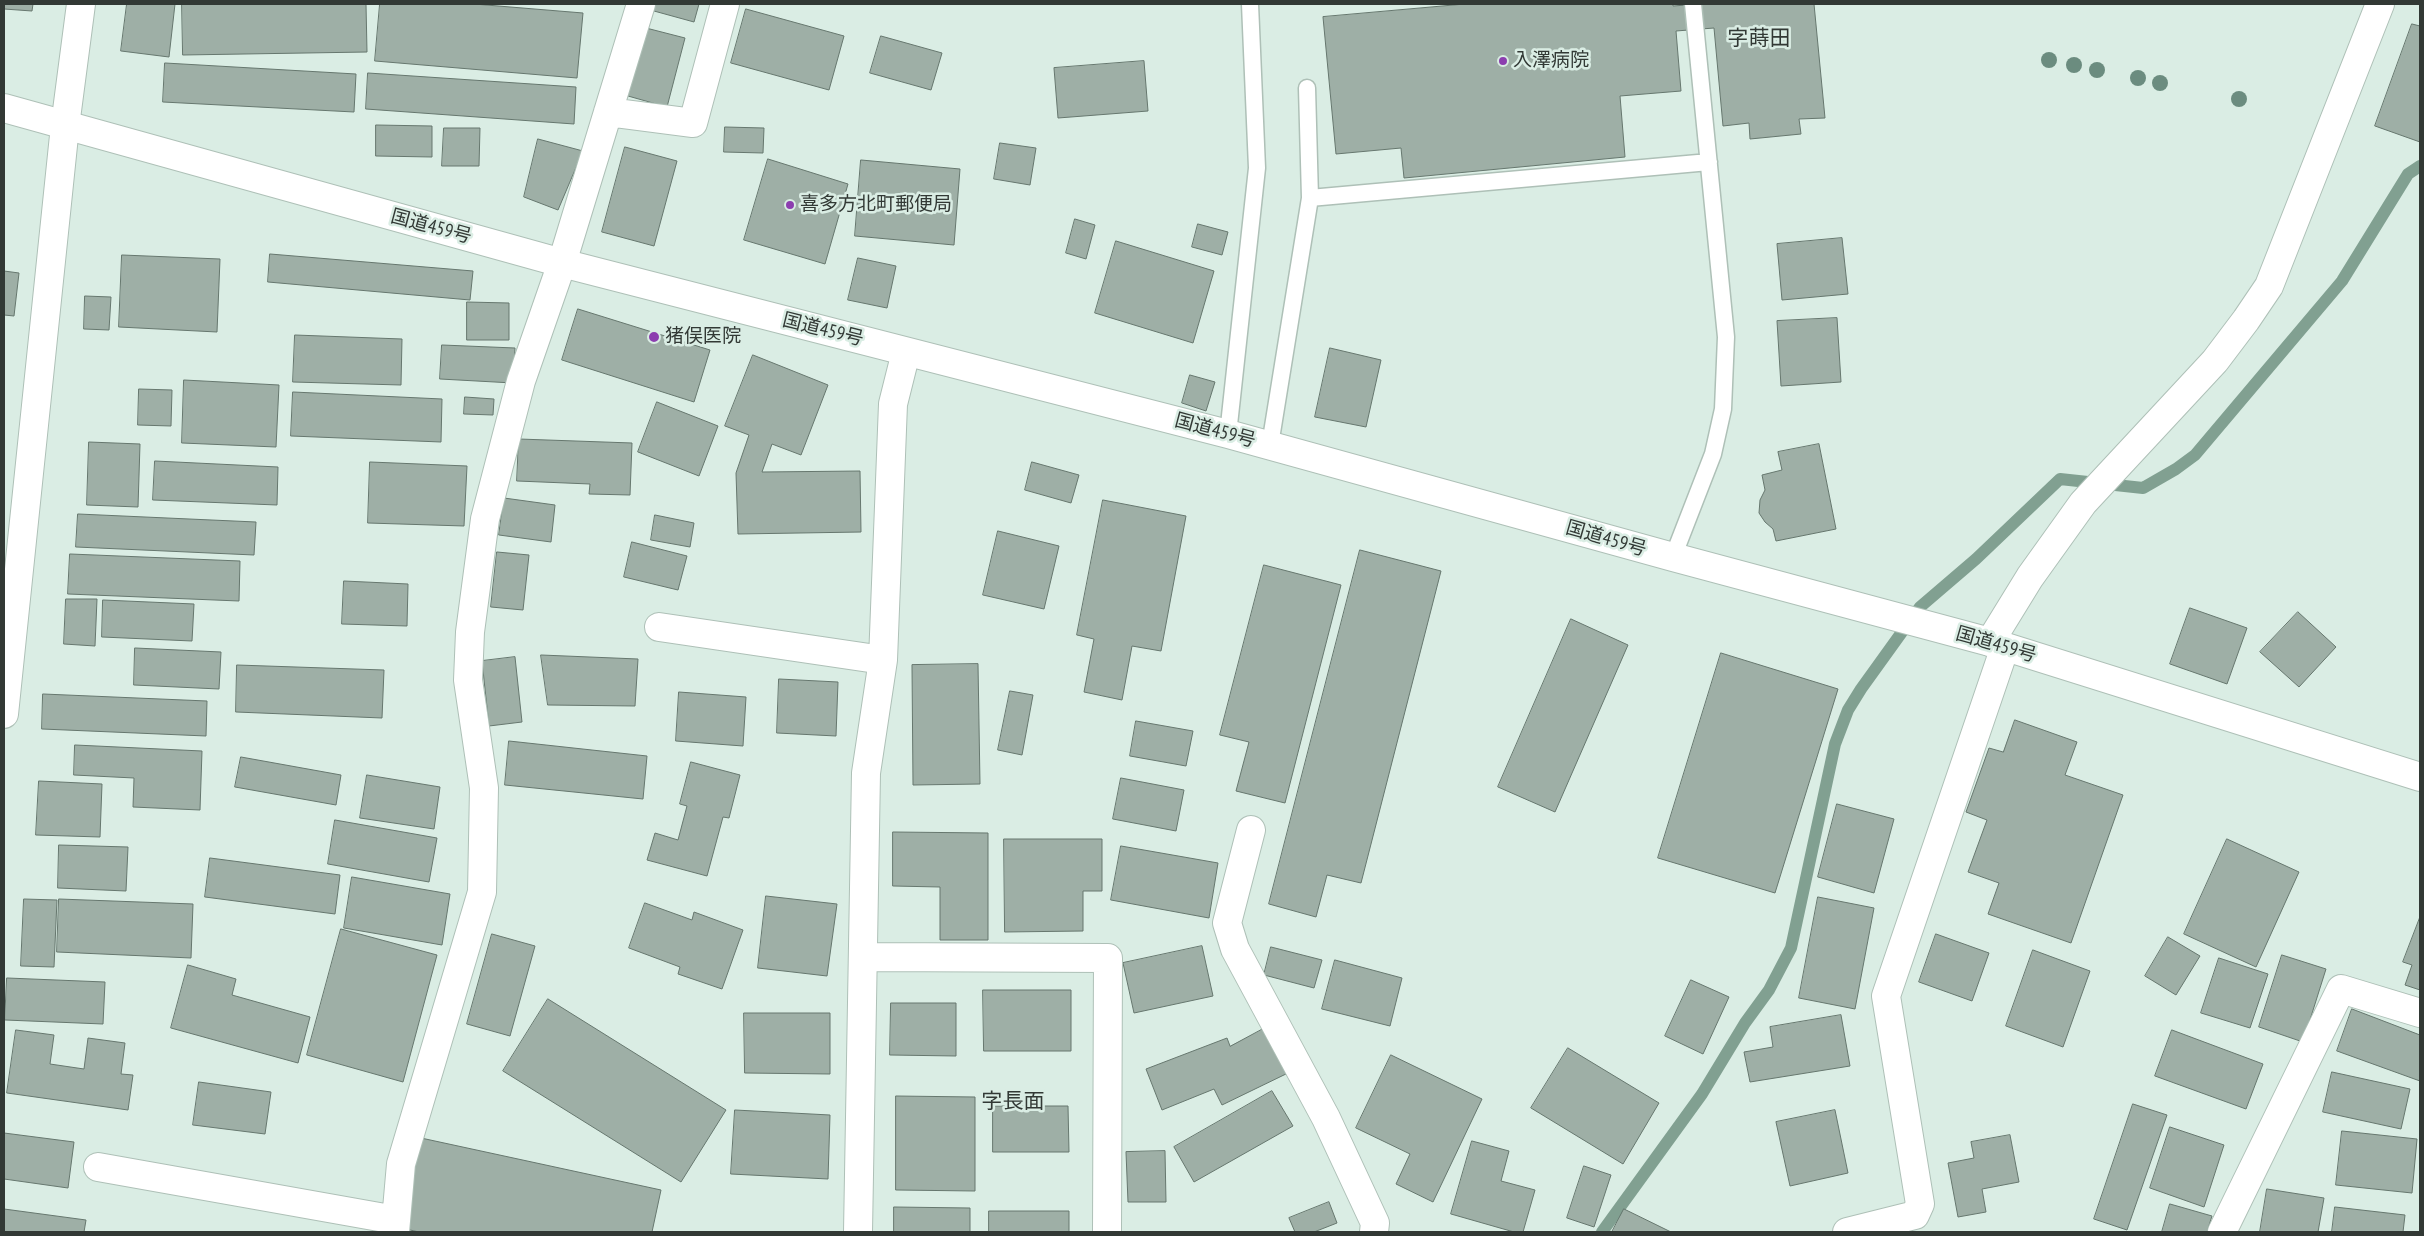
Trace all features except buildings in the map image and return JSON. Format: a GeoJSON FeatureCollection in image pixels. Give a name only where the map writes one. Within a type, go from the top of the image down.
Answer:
{"type":"FeatureCollection","features":[{"type":"Feature","properties":{"kind":"main road"},"geometry":{"type":"LineString","coordinates":[[4,714],[65,126],[81,4]]}},
{"type":"Feature","properties":{"kind":"main road"},"geometry":{"type":"LineString","coordinates":[[98,1167],[396,1226],[401,1164],[482,892],[484,788],[468,680],[470,632],[486,519],[521,381],[562,263],[641,4]]}},
{"type":"Feature","properties":{"kind":"main road"},"geometry":{"type":"LineString","coordinates":[[608,112],[693,123],[725,4]]}},
{"type":"Feature","properties":{"kind":"main road"},"geometry":{"type":"LineString","coordinates":[[1847,1232],[1915,1215],[1920,1204],[1886,996],[1998,644],[2030,577],[2083,503],[2215,360],[2269,286],[2380,4]]}},
{"type":"Feature","properties":{"kind":"main road","name":"国道459号"},"geometry":{"type":"LineString","coordinates":[[4,108],[562,263],[1270,445],[1673,558],[1998,644],[2420,777]]}},
{"type":"Feature","properties":{"kind":"main road"},"geometry":{"type":"LineString","coordinates":[[858,1232],[866,773],[883,660],[893,404],[906,352]]}},
{"type":"Feature","properties":{"kind":"main road"},"geometry":{"type":"LineString","coordinates":[[659,627],[883,660]]}},
{"type":"Feature","properties":{"kind":"main road"},"geometry":{"type":"LineString","coordinates":[[1251,830],[1227,922],[1235,949],[1326,1118],[1375,1223],[1374,1232]]}},
{"type":"Feature","properties":{"kind":"main road"},"geometry":{"type":"LineString","coordinates":[[863,957],[1108,958],[1107,1232]]}},
{"type":"Feature","properties":{"kind":"main road"},"geometry":{"type":"LineString","coordinates":[[2222,1232],[2341,988],[2420,1013]]}},
{"type":"Feature","properties":{"kind":"lane"},"geometry":{"type":"LineString","coordinates":[[1228,434],[1257,168],[1250,4]]}},
{"type":"Feature","properties":{"kind":"lane"},"geometry":{"type":"LineString","coordinates":[[1673,558],[1712,454],[1723,409],[1726,336],[1693,4]]}},
{"type":"Feature","properties":{"kind":"lane"},"geometry":{"type":"LineString","coordinates":[[1270,445],[1310,198],[1307,88]]}},
{"type":"Feature","properties":{"kind":"lane"},"geometry":{"type":"LineString","coordinates":[[1310,198],[1709,162]]}},
{"type":"Feature","properties":{"kind":"waterway"},"geometry":{"type":"LineString","coordinates":[[1602,1232],[1702,1094],[1745,1023],[1769,990],[1791,948],[1835,744],[1848,710],[1861,689],[1920,607],[1976,559],[2060,479],[2143,488],[2176,469],[2195,455],[2342,281],[2408,174],[2420,166]]}},
{"type":"Feature","properties":{"kind":"place","name":"入澤病院"},"geometry":{"type":"Point","coordinates":[1503,61]}},
{"type":"Feature","properties":{"kind":"place","name":"喜多方北町郵便局"},"geometry":{"type":"Point","coordinates":[790,205]}},
{"type":"Feature","properties":{"kind":"place","name":"猪俣医院"},"geometry":{"type":"Point","coordinates":[654,337]}},
{"type":"Feature","properties":{"kind":"district","name":"字蒔田"},"geometry":{"type":"Point","coordinates":[1759,39]}},
{"type":"Feature","properties":{"kind":"district","name":"字長面"},"geometry":{"type":"Point","coordinates":[1013,1102]}}]}
